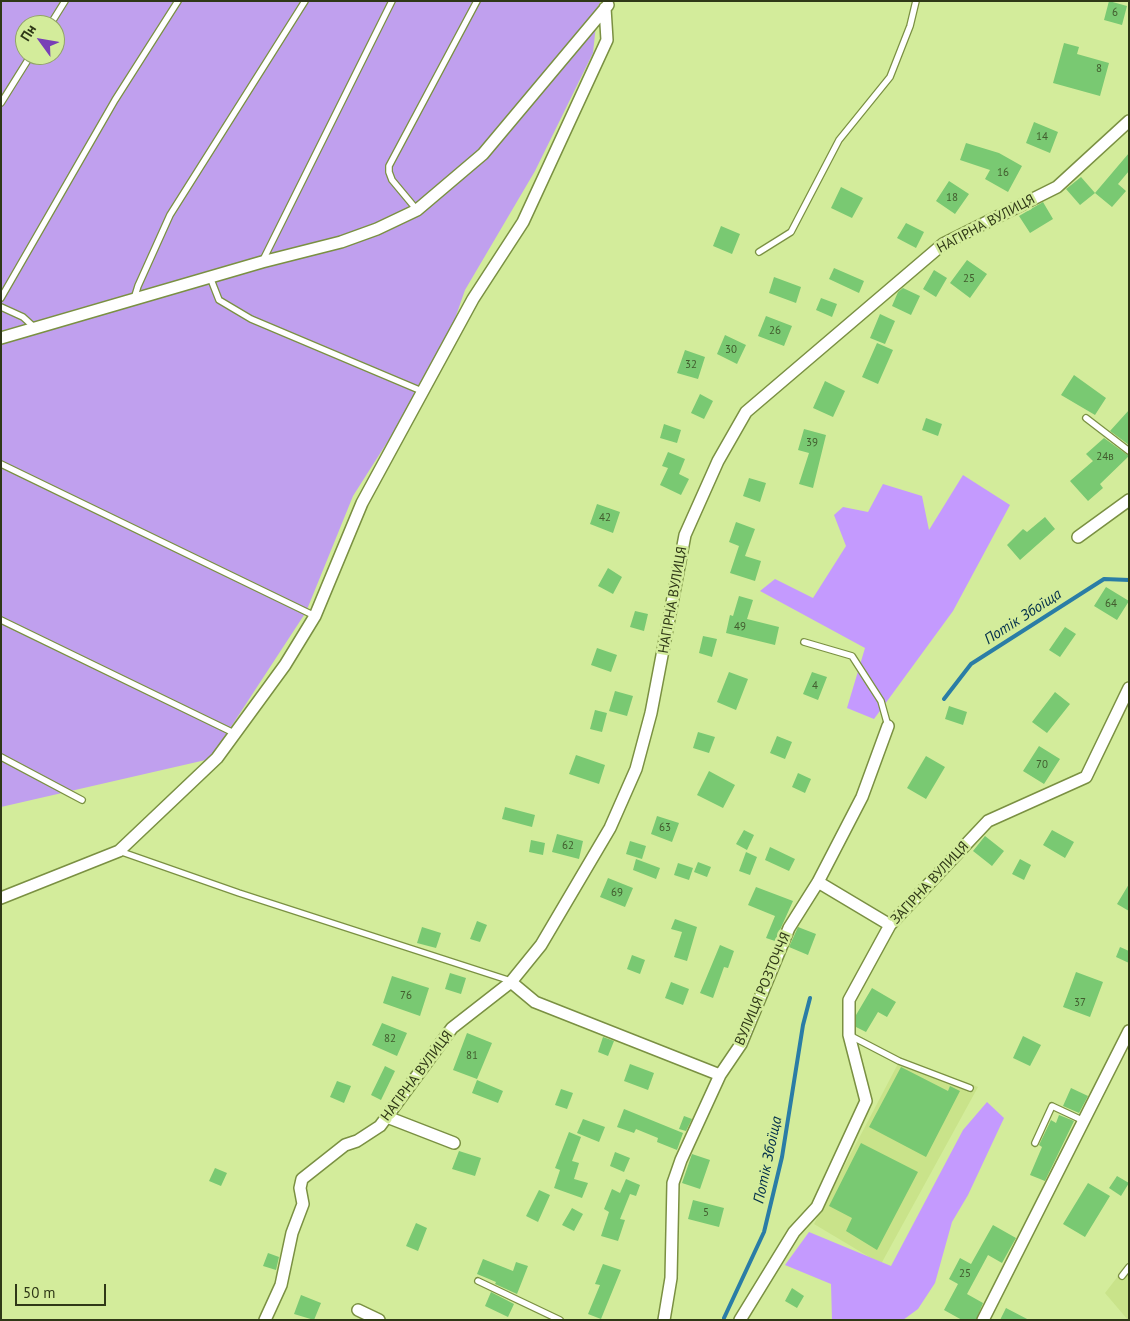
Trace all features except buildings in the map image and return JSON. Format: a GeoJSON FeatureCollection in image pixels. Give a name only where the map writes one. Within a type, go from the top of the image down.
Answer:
{"type":"FeatureCollection","features":[{"type":"Feature","properties":{"kind":"street"},"geometry":{"type":"LineString","coordinates":[[1,338],[262,262],[341,242],[377,229],[417,210],[483,154],[608,4]]}},
{"type":"Feature","properties":{"kind":"street"},"geometry":{"type":"LineString","coordinates":[[1,898],[119,851],[217,758],[285,665],[315,616],[362,503],[473,299],[523,222],[607,40],[608,4]]}},
{"type":"Feature","properties":{"kind":"street","name":"НАГІРНА ВУЛИЦЯ"},"geometry":{"type":"LineString","coordinates":[[265,1320],[281,1285],[292,1233],[303,1204],[300,1188],[302,1179],[345,1146],[357,1141],[380,1126],[452,1028],[511,982],[541,945],[610,828],[636,769],[651,713],[685,535],[718,460],[746,412],[943,244],[1057,187],[1129,121]]}},
{"type":"Feature","properties":{"kind":"street"},"geometry":{"type":"LineString","coordinates":[[1078,537],[1129,500]]}},
{"type":"Feature","properties":{"kind":"street","name":"ЗАГІРНА ВУЛИЦЯ"},"geometry":{"type":"LineString","coordinates":[[740,1320],[794,1232],[817,1208],[866,1101],[849,1035],[849,1000],[890,925],[988,821],[1086,777],[1129,688]]}},
{"type":"Feature","properties":{"kind":"street","name":"ВУЛИЦЯ РОЗТОЧЧЯ"},"geometry":{"type":"LineString","coordinates":[[664,1320],[671,1278],[673,1183],[720,1075],[741,1044],[788,928],[818,882],[862,797],[888,726]]}},
{"type":"Feature","properties":{"kind":"street"},"geometry":{"type":"LineString","coordinates":[[818,882],[890,925]]}},
{"type":"Feature","properties":{"kind":"street"},"geometry":{"type":"LineString","coordinates":[[511,982],[535,1002],[720,1075]]}},
{"type":"Feature","properties":{"kind":"street"},"geometry":{"type":"LineString","coordinates":[[983,1320],[1129,1031]]}},
{"type":"Feature","properties":{"kind":"street"},"geometry":{"type":"LineString","coordinates":[[387,1117],[454,1143]]}},
{"type":"Feature","properties":{"kind":"street"},"geometry":{"type":"LineString","coordinates":[[358,1310],[379,1320]]}},
{"type":"Feature","properties":{"kind":"lane"},"geometry":{"type":"LineString","coordinates":[[56,15],[65,1]]}},
{"type":"Feature","properties":{"kind":"lane"},"geometry":{"type":"LineString","coordinates":[[1,298],[115,100],[178,1]]}},
{"type":"Feature","properties":{"kind":"lane"},"geometry":{"type":"LineString","coordinates":[[134,299],[170,215],[305,1]]}},
{"type":"Feature","properties":{"kind":"lane"},"geometry":{"type":"LineString","coordinates":[[262,262],[392,1]]}},
{"type":"Feature","properties":{"kind":"lane"},"geometry":{"type":"LineString","coordinates":[[417,210],[392,180],[389,166],[477,1]]}},
{"type":"Feature","properties":{"kind":"lane"},"geometry":{"type":"LineString","coordinates":[[759,252],[791,232],[839,140],[890,77],[910,26],[916,1]]}},
{"type":"Feature","properties":{"kind":"lane"},"geometry":{"type":"LineString","coordinates":[[1,103],[25,65]]}},
{"type":"Feature","properties":{"kind":"lane"},"geometry":{"type":"LineString","coordinates":[[210,277],[219,300],[251,319],[424,392]]}},
{"type":"Feature","properties":{"kind":"lane"},"geometry":{"type":"LineString","coordinates":[[1,307],[23,317],[35,328]]}},
{"type":"Feature","properties":{"kind":"lane"},"geometry":{"type":"LineString","coordinates":[[1086,418],[1129,451]]}},
{"type":"Feature","properties":{"kind":"lane"},"geometry":{"type":"LineString","coordinates":[[1,464],[315,616]]}},
{"type":"Feature","properties":{"kind":"lane"},"geometry":{"type":"LineString","coordinates":[[1,620],[236,734]]}},
{"type":"Feature","properties":{"kind":"lane"},"geometry":{"type":"LineString","coordinates":[[804,642],[852,656],[881,700],[888,726]]}},
{"type":"Feature","properties":{"kind":"lane"},"geometry":{"type":"LineString","coordinates":[[1,757],[82,800]]}},
{"type":"Feature","properties":{"kind":"lane"},"geometry":{"type":"LineString","coordinates":[[119,851],[239,893],[511,982]]}},
{"type":"Feature","properties":{"kind":"lane"},"geometry":{"type":"LineString","coordinates":[[849,1035],[899,1061],[970,1088]]}},
{"type":"Feature","properties":{"kind":"lane"},"geometry":{"type":"LineString","coordinates":[[1035,1143],[1052,1106],[1085,1121]]}},
{"type":"Feature","properties":{"kind":"lane"},"geometry":{"type":"LineString","coordinates":[[1122,1276],[1129,1267]]}},
{"type":"Feature","properties":{"kind":"lane"},"geometry":{"type":"LineString","coordinates":[[478,1281],[560,1320]]}},
{"type":"Feature","properties":{"kind":"shaded area"},"geometry":{"type":"Polygon","coordinates":[[[1,1],[601,1],[598,6],[593,53],[535,171],[465,290],[442,356],[353,496],[306,612],[210,759],[1,807],[1,1]]]}},
{"type":"Feature","properties":{"kind":"shaded area"},"geometry":{"type":"Polygon","coordinates":[[[963,475],[1010,505],[953,611],[874,719],[847,708],[865,648],[760,591],[775,579],[813,598],[846,546],[834,515],[843,507],[868,512],[883,484],[922,496],[929,530],[963,475]]]}},
{"type":"Feature","properties":{"kind":"shaded area"},"geometry":{"type":"Polygon","coordinates":[[[901,1058],[978,1087],[881,1264],[814,1224],[901,1058]]]}},
{"type":"Feature","properties":{"kind":"shaded area"},"geometry":{"type":"Polygon","coordinates":[[[987,1102],[1004,1118],[968,1195],[952,1222],[935,1283],[918,1309],[903,1320],[832,1320],[831,1284],[785,1265],[809,1232],[891,1266],[963,1130],[987,1102]]]}},
{"type":"Feature","properties":{"kind":"shaded area"},"geometry":{"type":"Polygon","coordinates":[[[1129,1262],[1129,1320],[1128,1320],[1105,1293],[1129,1262]]]}},
{"type":"Feature","properties":{"kind":"waterway","name":"Потік Збоїща"},"geometry":{"type":"LineString","coordinates":[[944,699],[971,664],[1104,579],[1129,580]]}},
{"type":"Feature","properties":{"kind":"waterway","name":"Потік Збоїща"},"geometry":{"type":"LineString","coordinates":[[724,1318],[764,1232],[782,1157],[803,1025],[810,998]]}}]}
